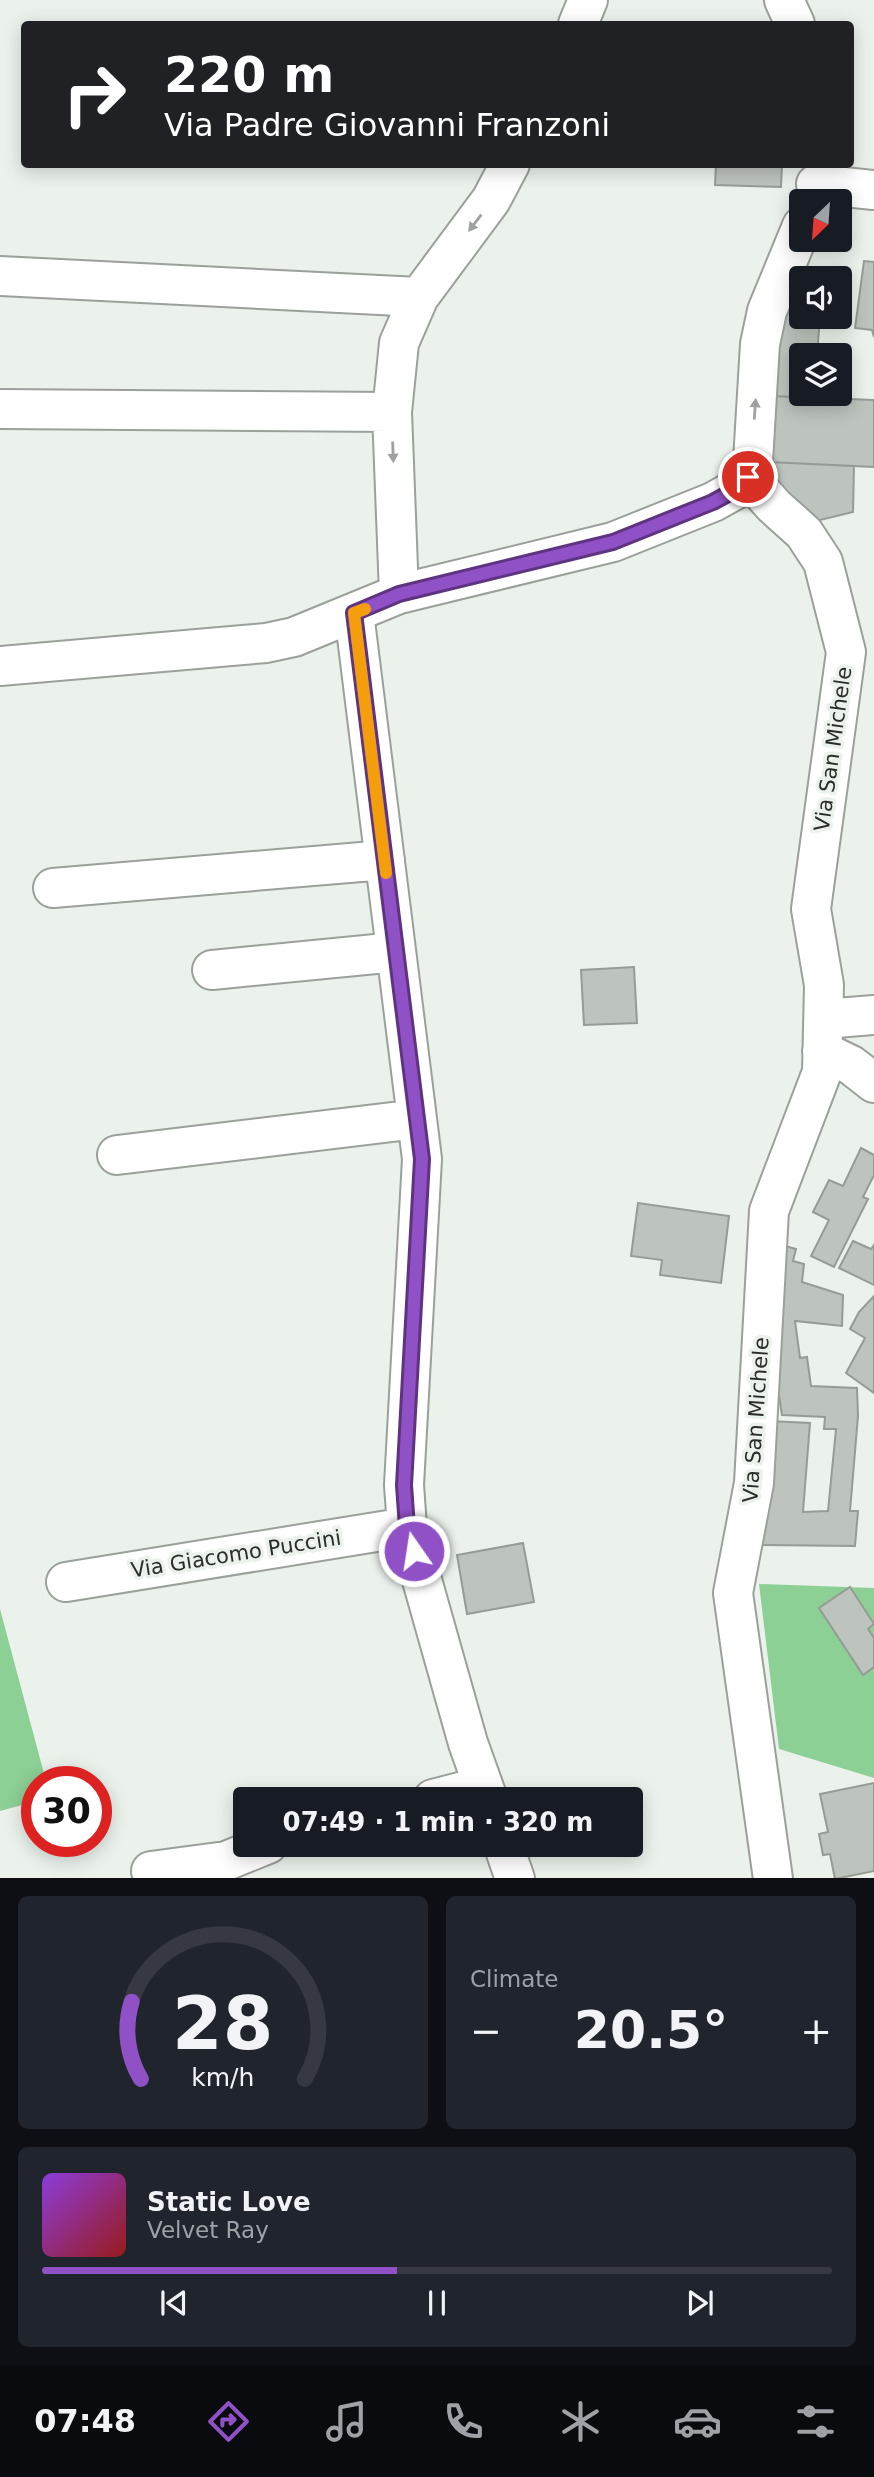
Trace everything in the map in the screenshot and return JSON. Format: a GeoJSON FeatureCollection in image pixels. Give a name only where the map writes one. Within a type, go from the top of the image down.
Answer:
{"type":"FeatureCollection","features":[{"type":"Feature","properties":{"kind":"street"},"geometry":{"type":"LineString","coordinates":[[579,21],[588,0]]}},
{"type":"Feature","properties":{"kind":"street"},"geometry":{"type":"LineString","coordinates":[[784,0],[794,21]]}},
{"type":"Feature","properties":{"kind":"street"},"geometry":{"type":"LineString","coordinates":[[399,594],[392,412],[399,343],[419,297],[491,200],[508,168]]}},
{"type":"Feature","properties":{"kind":"street"},"geometry":{"type":"LineString","coordinates":[[815,183],[874,190]]}},
{"type":"Feature","properties":{"kind":"street"},"geometry":{"type":"LineString","coordinates":[[0,666],[266,643],[294,637],[399,594],[613,542],[713,502],[742,486],[748,477],[753,461],[760,344],[767,311],[791,252]]}},
{"type":"Feature","properties":{"kind":"street"},"geometry":{"type":"LineString","coordinates":[[0,276],[419,297]]}},
{"type":"Feature","properties":{"kind":"street"},"geometry":{"type":"LineString","coordinates":[[0,409],[392,412]]}},
{"type":"Feature","properties":{"kind":"street","name":"Via San Michele"},"geometry":{"type":"LineString","coordinates":[[748,477],[774,506],[804,533],[823,562],[846,652],[811,909],[824,985],[822,1072],[769,1211],[754,1483],[733,1593],[773,1878]]}},
{"type":"Feature","properties":{"kind":"street"},"geometry":{"type":"LineString","coordinates":[[354,613],[422,1159],[404,1485],[407,1527],[484,1787]]}},
{"type":"Feature","properties":{"kind":"street"},"geometry":{"type":"LineString","coordinates":[[53,888],[385,860]]}},
{"type":"Feature","properties":{"kind":"street"},"geometry":{"type":"LineString","coordinates":[[212,970],[397,952]]}},
{"type":"Feature","properties":{"kind":"street"},"geometry":{"type":"LineString","coordinates":[[874,1015],[823,1035],[851,1065],[874,1083]]}},
{"type":"Feature","properties":{"kind":"street"},"geometry":{"type":"LineString","coordinates":[[117,1155],[417,1119]]}},
{"type":"Feature","properties":{"kind":"street","name":"Via Giacomo Puccini"},"geometry":{"type":"LineString","coordinates":[[66,1582],[407,1527]]}},
{"type":"Feature","properties":{"kind":"street"},"geometry":{"type":"LineString","coordinates":[[151,1871],[226,1861],[236,1857]]}},
{"type":"Feature","properties":{"kind":"street"},"geometry":{"type":"LineString","coordinates":[[508,1857],[515,1878]]}},
{"type":"Feature","properties":{"kind":"green space"},"geometry":{"type":"Polygon","coordinates":[[[759,1584],[874,1588],[874,1778],[779,1749],[759,1584]]]}},
{"type":"Feature","properties":{"kind":"green space"},"geometry":{"type":"Polygon","coordinates":[[[0,1609],[42,1766],[21,1766],[21,1805],[0,1811],[0,1609]]]}},
{"type":"Feature","properties":{"kind":"building"},"geometry":{"type":"Polygon","coordinates":[[[716,168],[782,168],[781,187],[715,185],[716,168]]]}},
{"type":"Feature","properties":{"kind":"building"},"geometry":{"type":"Polygon","coordinates":[[[864,261],[874,262],[874,337],[872,330],[855,328],[864,261]]]}},
{"type":"Feature","properties":{"kind":"building"},"geometry":{"type":"Polygon","coordinates":[[[777,312],[789,313],[789,329],[819,329],[818,343],[789,343],[789,397],[770,396],[777,312]]]}},
{"type":"Feature","properties":{"kind":"building"},"geometry":{"type":"Polygon","coordinates":[[[770,396],[789,397],[789,406],[852,406],[852,399],[874,400],[874,467],[768,462],[770,396]]]}},
{"type":"Feature","properties":{"kind":"building"},"geometry":{"type":"Polygon","coordinates":[[[768,462],[854,466],[853,512],[804,524],[770,493],[768,462]]]}},
{"type":"Feature","properties":{"kind":"building"},"geometry":{"type":"Polygon","coordinates":[[[634,967],[637,1023],[584,1025],[581,970],[634,967]]]}},
{"type":"Feature","properties":{"kind":"building"},"geometry":{"type":"Polygon","coordinates":[[[861,1148],[874,1155],[874,1175],[863,1197],[868,1199],[834,1267],[811,1256],[829,1220],[813,1212],[829,1180],[843,1186],[861,1148]]]}},
{"type":"Feature","properties":{"kind":"building"},"geometry":{"type":"Polygon","coordinates":[[[638,1203],[729,1216],[721,1283],[660,1275],[662,1260],[631,1256],[638,1203]]]}},
{"type":"Feature","properties":{"kind":"building"},"geometry":{"type":"Polygon","coordinates":[[[853,1241],[871,1249],[874,1245],[874,1285],[839,1268],[853,1241]]]}},
{"type":"Feature","properties":{"kind":"building"},"geometry":{"type":"Polygon","coordinates":[[[778,1244],[796,1249],[793,1261],[804,1264],[802,1282],[843,1295],[842,1326],[795,1321],[800,1358],[807,1357],[811,1386],[857,1388],[858,1416],[850,1511],[858,1511],[855,1546],[760,1545],[769,1421],[810,1423],[803,1512],[828,1511],[836,1429],[824,1429],[825,1417],[782,1415],[768,1325],[778,1244]]]}},
{"type":"Feature","properties":{"kind":"building"},"geometry":{"type":"Polygon","coordinates":[[[874,1296],[874,1393],[846,1373],[865,1338],[850,1329],[859,1312],[874,1296]]]}},
{"type":"Feature","properties":{"kind":"building"},"geometry":{"type":"Polygon","coordinates":[[[523,1543],[534,1602],[467,1614],[457,1555],[523,1543]]]}},
{"type":"Feature","properties":{"kind":"building"},"geometry":{"type":"Polygon","coordinates":[[[850,1587],[874,1624],[868,1629],[874,1638],[874,1667],[863,1675],[819,1608],[850,1587]]]}},
{"type":"Feature","properties":{"kind":"building"},"geometry":{"type":"Polygon","coordinates":[[[874,1783],[874,1871],[835,1878],[830,1854],[823,1855],[819,1834],[828,1832],[820,1794],[874,1783]]]}},
{"type":"Feature","properties":{"kind":"slow traffic"},"geometry":{"type":"LineString","coordinates":[[365,609],[354,613],[386,873]]}},
{"type":"Feature","properties":{"kind":"route"},"geometry":{"type":"LineString","coordinates":[[414,1551],[407,1527],[404,1485],[415,1245],[422,1159],[354,613],[399,594],[613,542],[713,502],[742,486],[748,477]]}}]}
